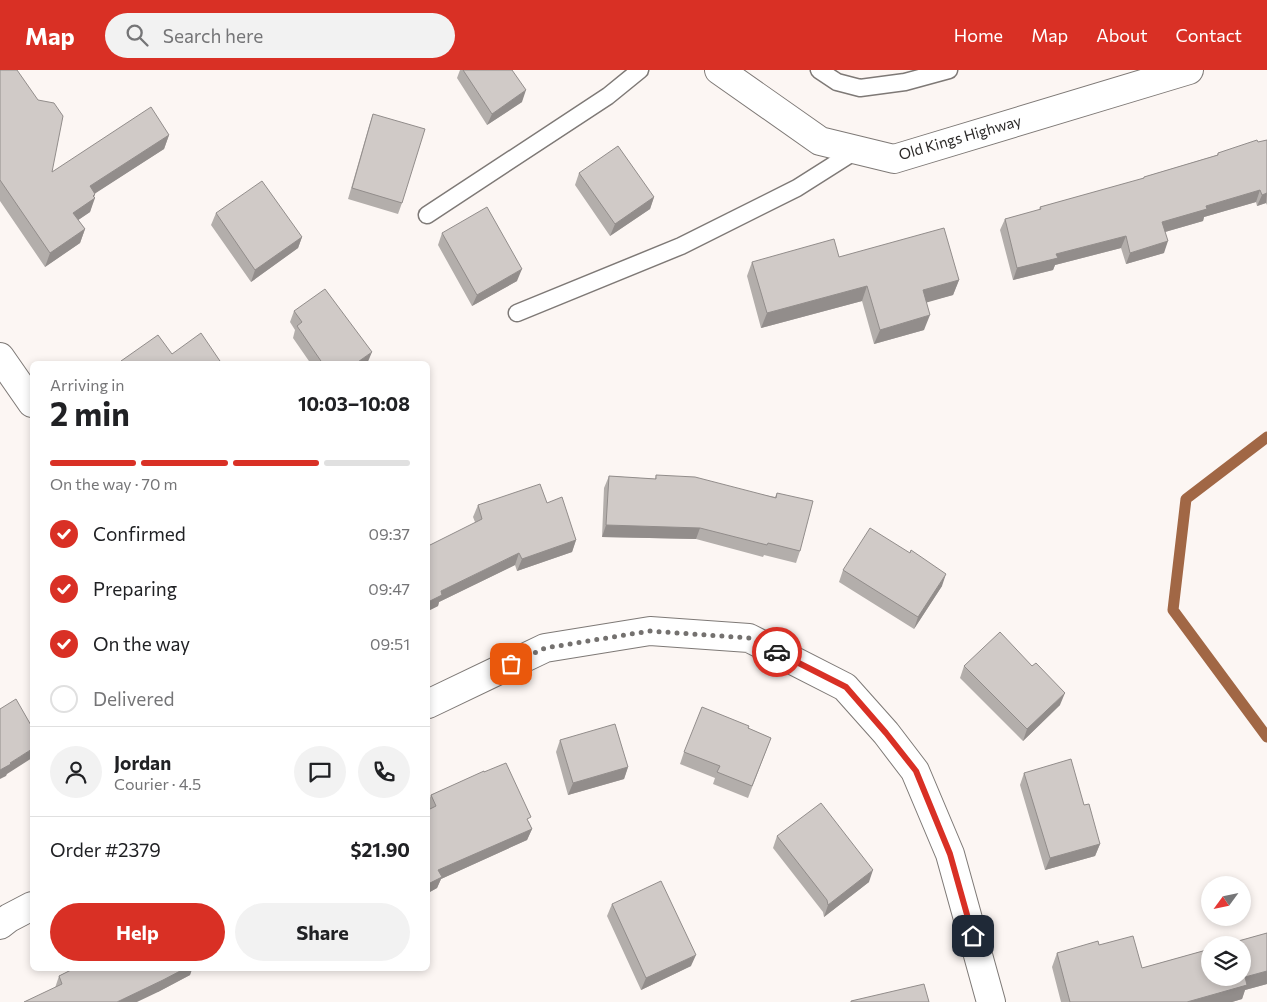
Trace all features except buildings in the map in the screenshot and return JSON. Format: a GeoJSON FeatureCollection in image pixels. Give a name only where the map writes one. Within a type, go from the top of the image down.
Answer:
{"type":"FeatureCollection","features":[{"type":"Feature","properties":{"kind":"street","name":"Old Kings Highway"},"geometry":{"type":"LineString","coordinates":[[719,70],[820,141],[894,159],[1189,70]]}},
{"type":"Feature","properties":{"kind":"street"},"geometry":{"type":"LineString","coordinates":[[0,357],[30,400]]}},
{"type":"Feature","properties":{"kind":"street"},"geometry":{"type":"LineString","coordinates":[[430,703],[545,648],[650,631],[749,638],[846,687],[916,771],[950,854],[992,1002]]}},
{"type":"Feature","properties":{"kind":"street"},"geometry":{"type":"LineString","coordinates":[[0,925],[30,907]]}},
{"type":"Feature","properties":{"kind":"lane"},"geometry":{"type":"LineString","coordinates":[[427,215],[608,96],[640,70]]}},
{"type":"Feature","properties":{"kind":"lane"},"geometry":{"type":"LineString","coordinates":[[819,70],[837,82],[860,88],[905,82],[949,70]]}},
{"type":"Feature","properties":{"kind":"lane"},"geometry":{"type":"LineString","coordinates":[[518,312],[681,246],[797,188],[857,150]]}},
{"type":"Feature","properties":{"kind":"waterway"},"geometry":{"type":"LineString","coordinates":[[1267,437],[1186,499],[1173,610],[1267,737]]}},
{"type":"Feature","properties":{"kind":"way so far"},"geometry":{"type":"LineString","coordinates":[[511,664],[545,648],[650,631],[749,638],[777,652]]}},
{"type":"Feature","properties":{"kind":"route"},"geometry":{"type":"LineString","coordinates":[[777,652],[846,687],[916,771],[950,854],[973,936]]}}]}
